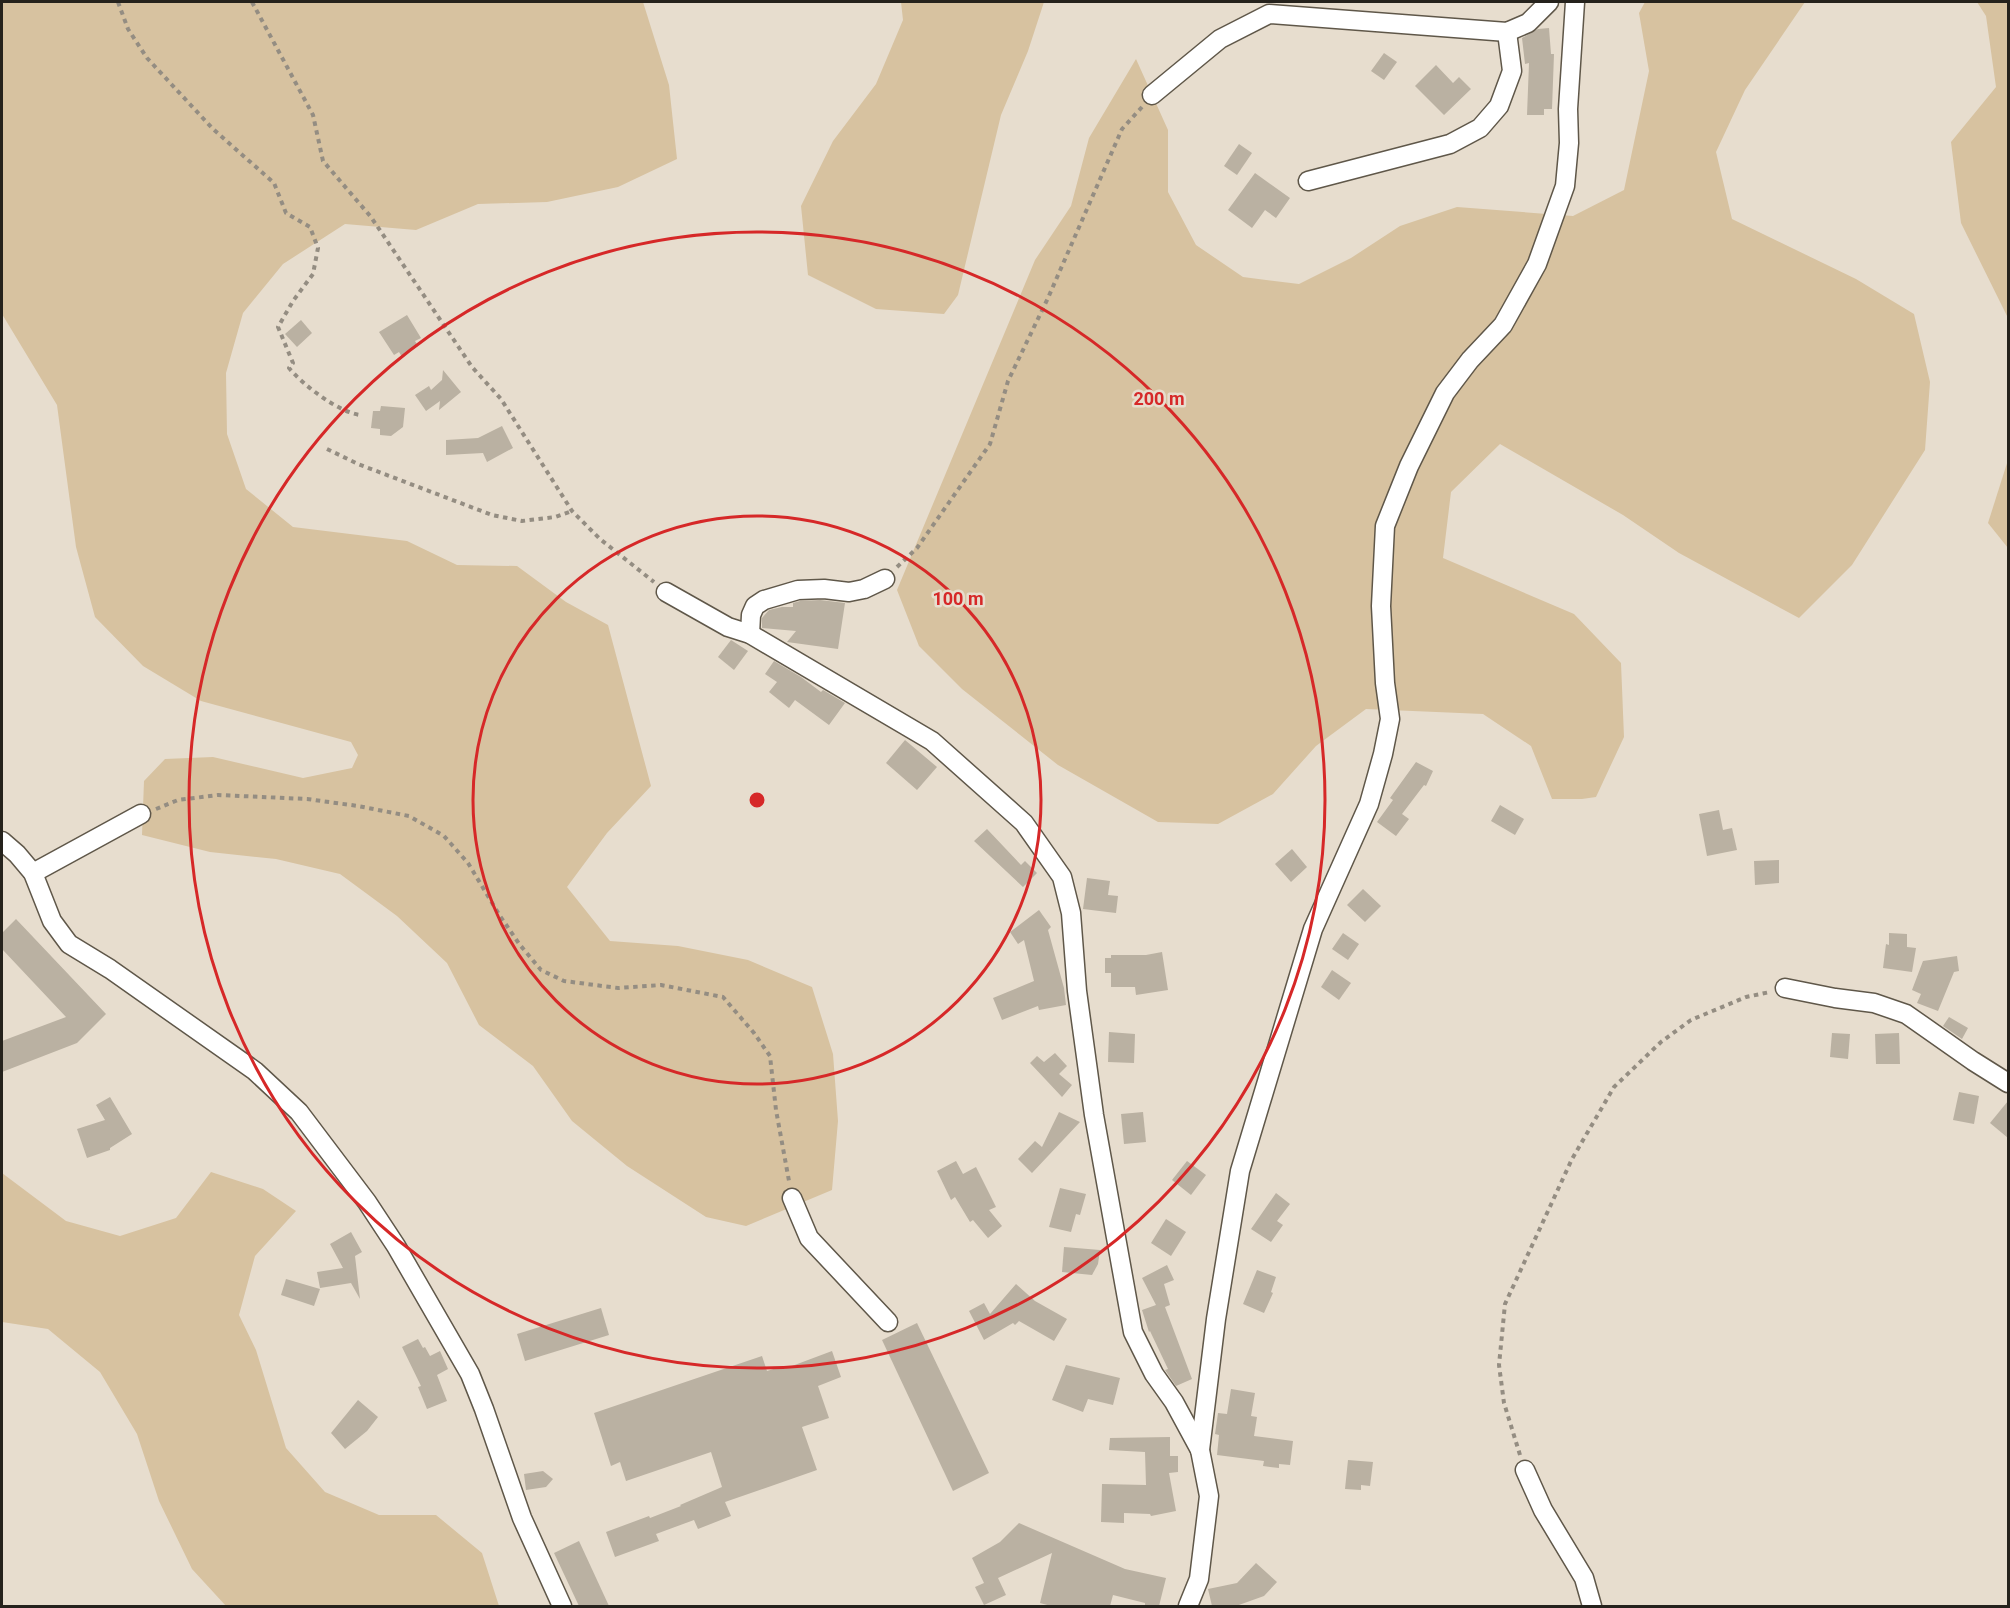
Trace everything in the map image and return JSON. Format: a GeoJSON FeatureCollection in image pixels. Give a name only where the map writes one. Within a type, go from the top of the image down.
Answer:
{"type":"FeatureCollection","features":[{"type":"Feature","properties":{"kind":"street"},"geometry":{"type":"LineString","coordinates":[[1152,95],[1220,39],[1269,14],[1508,32],[1528,23],[1549,2]]}},
{"type":"Feature","properties":{"kind":"street"},"geometry":{"type":"LineString","coordinates":[[1200,1450],[1216,1319],[1240,1171],[1313,929],[1369,804],[1383,754],[1390,719],[1385,683],[1381,606],[1385,526],[1409,466],[1445,393],[1470,360],[1503,325],[1541,253],[1565,186],[1575,2]]}},
{"type":"Feature","properties":{"kind":"street"},"geometry":{"type":"LineString","coordinates":[[1308,181],[1450,144],[1480,128],[1499,106],[1512,71],[1508,32]]}},
{"type":"Feature","properties":{"kind":"street"},"geometry":{"type":"LineString","coordinates":[[750,634],[755,606],[764,600],[798,590],[849,592],[864,589],[885,579]]}},
{"type":"Feature","properties":{"kind":"street"},"geometry":{"type":"LineString","coordinates":[[666,592],[728,627],[750,634],[932,741],[1024,823],[1062,877],[1071,913],[1077,991],[1094,1115],[1133,1332],[1154,1374],[1174,1402],[1200,1450],[1209,1496],[1199,1580],[1188,1606]]}},
{"type":"Feature","properties":{"kind":"street"},"geometry":{"type":"LineString","coordinates":[[33,873],[141,814]]}},
{"type":"Feature","properties":{"kind":"street"},"geometry":{"type":"LineString","coordinates":[[2,841],[33,873],[52,921],[69,944],[110,969],[255,1071],[299,1113],[367,1202],[396,1246],[470,1374],[522,1518],[562,1606]]}},
{"type":"Feature","properties":{"kind":"street"},"geometry":{"type":"LineString","coordinates":[[1785,988],[1874,1003],[1906,1014],[2008,1083]]}},
{"type":"Feature","properties":{"kind":"street"},"geometry":{"type":"LineString","coordinates":[[792,1198],[809,1238],[888,1322]]}},
{"type":"Feature","properties":{"kind":"street"},"geometry":{"type":"LineString","coordinates":[[1525,1470],[1544,1510],[1584,1578],[1592,1606]]}},
{"type":"Feature","properties":{"kind":"path"},"geometry":{"type":"LineString","coordinates":[[118,2],[128,29],[147,58],[213,129],[274,183],[286,213],[310,227],[318,248],[313,274],[293,301],[278,327],[292,363],[289,368],[298,379],[348,414],[360,415]]}},
{"type":"Feature","properties":{"kind":"path"},"geometry":{"type":"LineString","coordinates":[[252,2],[313,115],[322,160],[371,217],[472,367],[501,399],[572,511],[600,539],[666,592]]}},
{"type":"Feature","properties":{"kind":"path"},"geometry":{"type":"LineString","coordinates":[[885,579],[917,548],[990,444],[1008,381],[1048,298],[1122,129],[1152,95]]}},
{"type":"Feature","properties":{"kind":"path"},"geometry":{"type":"LineString","coordinates":[[327,449],[358,464],[492,515],[522,521],[555,517],[572,511]]}},
{"type":"Feature","properties":{"kind":"path"},"geometry":{"type":"LineString","coordinates":[[141,814],[178,800],[218,795],[307,799],[408,816],[444,836],[468,863],[513,935],[541,970],[564,981],[618,988],[661,985],[723,997],[754,1033],[770,1056],[776,1110],[792,1198]]}},
{"type":"Feature","properties":{"kind":"path"},"geometry":{"type":"LineString","coordinates":[[1525,1470],[1504,1403],[1499,1365],[1505,1304],[1572,1160],[1614,1087],[1661,1042],[1691,1020],[1746,998],[1785,988]]}},
{"type":"Feature","properties":{"kind":"shaded area"},"geometry":{"type":"Polygon","coordinates":[[[2,2],[643,2],[669,85],[677,159],[618,187],[547,202],[478,204],[416,230],[345,224],[283,264],[243,313],[226,373],[227,434],[246,489],[293,527],[407,541],[457,565],[517,566],[566,602],[608,625],[651,786],[607,833],[567,887],[610,941],[678,946],[748,960],[812,987],[833,1054],[838,1121],[832,1190],[746,1226],[706,1217],[627,1166],[572,1121],[533,1066],[479,1025],[447,963],[397,916],[340,874],[276,859],[210,852],[142,835],[144,781],[165,759],[213,757],[303,778],[352,768],[358,755],[351,742],[201,701],[143,666],[95,617],[76,547],[57,405],[2,314],[2,2]]]}},
{"type":"Feature","properties":{"kind":"shaded area"},"geometry":{"type":"Polygon","coordinates":[[[901,2],[1044,2],[1028,51],[1001,115],[958,295],[944,314],[876,309],[808,275],[801,206],[833,141],[876,84],[903,20],[901,2]]]}},
{"type":"Feature","properties":{"kind":"shaded area"},"geometry":{"type":"Polygon","coordinates":[[[1645,2],[1805,2],[1745,90],[1716,152],[1732,219],[1856,279],[1914,314],[1930,382],[1925,450],[1852,565],[1799,618],[1679,553],[1623,515],[1500,444],[1451,492],[1443,558],[1574,614],[1621,663],[1624,737],[1596,797],[1552,799],[1531,746],[1483,714],[1366,709],[1316,746],[1273,794],[1218,824],[1158,822],[1058,765],[962,689],[919,646],[897,590],[1035,260],[1071,206],[1089,138],[1136,59],[1168,130],[1168,192],[1196,245],[1243,277],[1299,284],[1351,258],[1400,226],[1457,207],[1573,216],[1624,190],[1649,71],[1639,13],[1645,2]]]}},
{"type":"Feature","properties":{"kind":"shaded area"},"geometry":{"type":"Polygon","coordinates":[[[1977,2],[2008,2],[2008,318],[1961,223],[1951,142],[1996,87],[1986,16],[1977,2]]]}},
{"type":"Feature","properties":{"kind":"shaded area"},"geometry":{"type":"Polygon","coordinates":[[[2008,460],[2008,548],[1988,523],[2008,460]]]}},
{"type":"Feature","properties":{"kind":"shaded area"},"geometry":{"type":"Polygon","coordinates":[[[211,1172],[263,1189],[296,1211],[255,1256],[239,1315],[256,1350],[286,1448],[325,1492],[379,1515],[436,1515],[482,1553],[499,1606],[226,1606],[192,1569],[159,1501],[137,1434],[100,1372],[48,1329],[2,1322],[2,1173],[66,1221],[120,1236],[176,1218],[211,1172]]]}},
{"type":"Feature","properties":{"kind":"building"},"geometry":{"type":"Polygon","coordinates":[[[1549,28],[1551,54],[1554,54],[1552,109],[1544,109],[1544,115],[1527,115],[1529,63],[1525,64],[1522,38],[1538,29],[1549,28]]]}},
{"type":"Feature","properties":{"kind":"building"},"geometry":{"type":"Polygon","coordinates":[[[1384,53],[1397,62],[1384,80],[1371,71],[1384,53]]]}},
{"type":"Feature","properties":{"kind":"building"},"geometry":{"type":"Polygon","coordinates":[[[1436,65],[1453,83],[1459,77],[1471,89],[1444,115],[1415,86],[1436,65]]]}},
{"type":"Feature","properties":{"kind":"building"},"geometry":{"type":"Polygon","coordinates":[[[1239,144],[1252,153],[1237,175],[1224,166],[1239,144]]]}},
{"type":"Feature","properties":{"kind":"building"},"geometry":{"type":"Polygon","coordinates":[[[1255,173],[1290,198],[1276,218],[1265,210],[1252,228],[1228,210],[1255,173]]]}},
{"type":"Feature","properties":{"kind":"building"},"geometry":{"type":"Polygon","coordinates":[[[407,315],[421,338],[415,341],[418,346],[402,357],[399,352],[394,355],[379,332],[407,315]]]}},
{"type":"Feature","properties":{"kind":"building"},"geometry":{"type":"Polygon","coordinates":[[[301,320],[312,333],[297,347],[285,334],[301,320]]]}},
{"type":"Feature","properties":{"kind":"building"},"geometry":{"type":"Polygon","coordinates":[[[443,370],[461,392],[439,410],[440,401],[426,411],[415,395],[429,386],[431,390],[442,380],[443,370]]]}},
{"type":"Feature","properties":{"kind":"building"},"geometry":{"type":"Polygon","coordinates":[[[381,406],[405,408],[403,427],[391,436],[380,435],[380,429],[371,428],[373,411],[380,411],[381,406]]]}},
{"type":"Feature","properties":{"kind":"building"},"geometry":{"type":"Polygon","coordinates":[[[502,426],[513,448],[487,462],[483,453],[446,455],[446,440],[478,438],[502,426]]]}},
{"type":"Feature","properties":{"kind":"building"},"geometry":{"type":"Polygon","coordinates":[[[820,600],[845,603],[838,649],[787,642],[796,631],[762,628],[762,618],[769,610],[793,607],[793,603],[800,601],[820,600]]]}},
{"type":"Feature","properties":{"kind":"building"},"geometry":{"type":"Polygon","coordinates":[[[731,640],[748,651],[734,670],[718,657],[731,640]]]}},
{"type":"Feature","properties":{"kind":"building"},"geometry":{"type":"Polygon","coordinates":[[[774,661],[821,692],[823,690],[845,703],[829,725],[795,700],[789,708],[769,692],[777,682],[765,674],[774,661]]]}},
{"type":"Feature","properties":{"kind":"building"},"geometry":{"type":"Polygon","coordinates":[[[905,740],[937,767],[917,790],[886,763],[905,740]]]}},
{"type":"Feature","properties":{"kind":"building"},"geometry":{"type":"Polygon","coordinates":[[[1416,762],[1433,771],[1426,786],[1424,785],[1402,814],[1409,819],[1396,836],[1377,822],[1393,800],[1390,798],[1416,762]]]}},
{"type":"Feature","properties":{"kind":"building"},"geometry":{"type":"Polygon","coordinates":[[[1500,805],[1524,819],[1515,835],[1491,821],[1500,805]]]}},
{"type":"Feature","properties":{"kind":"building"},"geometry":{"type":"Polygon","coordinates":[[[1719,810],[1723,830],[1732,828],[1737,850],[1707,856],[1699,814],[1719,810]]]}},
{"type":"Feature","properties":{"kind":"building"},"geometry":{"type":"Polygon","coordinates":[[[987,829],[1021,865],[1025,861],[1037,873],[1023,887],[974,841],[987,829]]]}},
{"type":"Feature","properties":{"kind":"building"},"geometry":{"type":"Polygon","coordinates":[[[1292,849],[1307,867],[1291,882],[1275,864],[1292,849]]]}},
{"type":"Feature","properties":{"kind":"building"},"geometry":{"type":"Polygon","coordinates":[[[1779,860],[1779,883],[1755,885],[1754,861],[1779,860]]]}},
{"type":"Feature","properties":{"kind":"building"},"geometry":{"type":"Polygon","coordinates":[[[1087,878],[1110,881],[1108,895],[1118,896],[1116,913],[1083,909],[1087,878]]]}},
{"type":"Feature","properties":{"kind":"building"},"geometry":{"type":"Polygon","coordinates":[[[1363,889],[1381,906],[1365,922],[1347,905],[1363,889]]]}},
{"type":"Feature","properties":{"kind":"building"},"geometry":{"type":"Polygon","coordinates":[[[1039,910],[1051,927],[1048,930],[1064,988],[1066,1005],[1039,1010],[1038,1006],[1002,1020],[993,998],[1034,981],[1024,940],[1018,944],[1010,932],[1039,910]]]}},
{"type":"Feature","properties":{"kind":"building"},"geometry":{"type":"Polygon","coordinates":[[[16,919],[106,1014],[77,1043],[2,1072],[2,1041],[66,1017],[2,949],[2,933],[16,919]]]}},
{"type":"Feature","properties":{"kind":"building"},"geometry":{"type":"Polygon","coordinates":[[[1343,933],[1359,944],[1348,960],[1332,949],[1343,933]]]}},
{"type":"Feature","properties":{"kind":"building"},"geometry":{"type":"Polygon","coordinates":[[[1889,933],[1907,934],[1907,947],[1916,948],[1912,972],[1883,968],[1886,944],[1889,945],[1889,933]]]}},
{"type":"Feature","properties":{"kind":"building"},"geometry":{"type":"Polygon","coordinates":[[[1162,952],[1168,990],[1136,995],[1135,987],[1111,987],[1111,973],[1105,973],[1105,958],[1111,958],[1111,955],[1146,955],[1162,952]]]}},
{"type":"Feature","properties":{"kind":"building"},"geometry":{"type":"Polygon","coordinates":[[[1957,956],[1959,971],[1954,972],[1938,1011],[1917,1003],[1921,994],[1912,990],[1923,961],[1957,956]]]}},
{"type":"Feature","properties":{"kind":"building"},"geometry":{"type":"Polygon","coordinates":[[[1332,970],[1351,983],[1339,1000],[1321,987],[1332,970]]]}},
{"type":"Feature","properties":{"kind":"building"},"geometry":{"type":"Polygon","coordinates":[[[1949,1017],[1968,1028],[1962,1039],[1943,1026],[1949,1017]]]}},
{"type":"Feature","properties":{"kind":"building"},"geometry":{"type":"Polygon","coordinates":[[[1109,1032],[1135,1034],[1134,1063],[1108,1062],[1109,1032]]]}},
{"type":"Feature","properties":{"kind":"building"},"geometry":{"type":"Polygon","coordinates":[[[1832,1033],[1850,1034],[1848,1059],[1830,1057],[1832,1033]]]}},
{"type":"Feature","properties":{"kind":"building"},"geometry":{"type":"Polygon","coordinates":[[[1899,1033],[1900,1064],[1876,1064],[1875,1034],[1899,1033]]]}},
{"type":"Feature","properties":{"kind":"building"},"geometry":{"type":"Polygon","coordinates":[[[1055,1053],[1067,1066],[1059,1074],[1072,1085],[1062,1097],[1030,1063],[1037,1056],[1044,1062],[1055,1053]]]}},
{"type":"Feature","properties":{"kind":"building"},"geometry":{"type":"Polygon","coordinates":[[[1959,1092],[1979,1096],[1974,1124],[1953,1120],[1959,1092]]]}},
{"type":"Feature","properties":{"kind":"building"},"geometry":{"type":"Polygon","coordinates":[[[110,1097],[132,1134],[110,1150],[87,1158],[77,1129],[105,1120],[96,1105],[110,1097]]]}},
{"type":"Feature","properties":{"kind":"building"},"geometry":{"type":"Polygon","coordinates":[[[2008,1101],[2008,1138],[1990,1123],[2008,1101]]]}},
{"type":"Feature","properties":{"kind":"building"},"geometry":{"type":"Polygon","coordinates":[[[1059,1112],[1080,1122],[1032,1173],[1018,1159],[1035,1141],[1042,1147],[1059,1112]]]}},
{"type":"Feature","properties":{"kind":"building"},"geometry":{"type":"Polygon","coordinates":[[[1143,1112],[1146,1142],[1124,1144],[1121,1114],[1143,1112]]]}},
{"type":"Feature","properties":{"kind":"building"},"geometry":{"type":"Polygon","coordinates":[[[956,1161],[963,1174],[976,1167],[996,1207],[989,1210],[1002,1226],[988,1238],[973,1220],[970,1222],[955,1197],[951,1200],[937,1171],[956,1161]]]}},
{"type":"Feature","properties":{"kind":"building"},"geometry":{"type":"Polygon","coordinates":[[[1187,1161],[1206,1175],[1191,1195],[1172,1180],[1187,1161]]]}},
{"type":"Feature","properties":{"kind":"building"},"geometry":{"type":"Polygon","coordinates":[[[1060,1188],[1086,1194],[1080,1215],[1076,1214],[1071,1232],[1049,1227],[1060,1188]]]}},
{"type":"Feature","properties":{"kind":"building"},"geometry":{"type":"Polygon","coordinates":[[[1276,1193],[1290,1204],[1277,1221],[1283,1225],[1271,1242],[1251,1229],[1276,1193]]]}},
{"type":"Feature","properties":{"kind":"building"},"geometry":{"type":"Polygon","coordinates":[[[1166,1219],[1186,1232],[1171,1256],[1151,1243],[1166,1219]]]}},
{"type":"Feature","properties":{"kind":"building"},"geometry":{"type":"Polygon","coordinates":[[[351,1232],[362,1252],[355,1256],[360,1299],[351,1283],[320,1288],[317,1272],[343,1268],[330,1244],[351,1232]]]}},
{"type":"Feature","properties":{"kind":"building"},"geometry":{"type":"Polygon","coordinates":[[[1064,1247],[1100,1250],[1098,1264],[1092,1275],[1062,1272],[1064,1247]]]}},
{"type":"Feature","properties":{"kind":"building"},"geometry":{"type":"Polygon","coordinates":[[[1167,1265],[1174,1280],[1164,1284],[1170,1305],[1165,1307],[1192,1379],[1176,1386],[1165,1370],[1168,1369],[1149,1332],[1142,1310],[1156,1305],[1142,1278],[1167,1265]]]}},
{"type":"Feature","properties":{"kind":"building"},"geometry":{"type":"Polygon","coordinates":[[[1257,1270],[1276,1277],[1271,1292],[1273,1293],[1264,1313],[1243,1304],[1257,1270]]]}},
{"type":"Feature","properties":{"kind":"building"},"geometry":{"type":"Polygon","coordinates":[[[286,1279],[320,1289],[314,1306],[281,1295],[286,1279]]]}},
{"type":"Feature","properties":{"kind":"building"},"geometry":{"type":"Polygon","coordinates":[[[1016,1284],[1035,1301],[1067,1319],[1054,1341],[1019,1321],[984,1340],[969,1311],[984,1303],[990,1314],[1016,1284]]]}},
{"type":"Feature","properties":{"kind":"building"},"geometry":{"type":"Polygon","coordinates":[[[601,1308],[609,1335],[525,1361],[517,1334],[601,1308]]]}},
{"type":"Feature","properties":{"kind":"building"},"geometry":{"type":"Polygon","coordinates":[[[917,1323],[989,1473],[953,1491],[882,1340],[917,1323]]]}},
{"type":"Feature","properties":{"kind":"building"},"geometry":{"type":"Polygon","coordinates":[[[418,1339],[430,1356],[440,1351],[448,1369],[437,1375],[447,1401],[427,1409],[418,1387],[421,1386],[402,1347],[418,1339]]]}},
{"type":"Feature","properties":{"kind":"building"},"geometry":{"type":"Polygon","coordinates":[[[832,1351],[841,1377],[818,1386],[829,1418],[802,1427],[817,1470],[725,1502],[731,1516],[698,1529],[694,1520],[656,1534],[659,1541],[615,1557],[606,1532],[681,1506],[722,1487],[711,1452],[626,1481],[620,1462],[611,1466],[594,1413],[762,1356],[767,1371],[783,1366],[784,1369],[832,1351]]]}},
{"type":"Feature","properties":{"kind":"building"},"geometry":{"type":"Polygon","coordinates":[[[1066,1365],[1120,1378],[1113,1405],[1088,1399],[1083,1412],[1052,1400],[1066,1365]]]}},
{"type":"Feature","properties":{"kind":"building"},"geometry":{"type":"Polygon","coordinates":[[[1231,1389],[1255,1393],[1251,1416],[1257,1417],[1254,1436],[1293,1441],[1290,1465],[1279,1464],[1279,1468],[1263,1466],[1264,1461],[1217,1455],[1219,1435],[1215,1434],[1218,1413],[1227,1414],[1231,1389]]]}},
{"type":"Feature","properties":{"kind":"building"},"geometry":{"type":"Polygon","coordinates":[[[358,1400],[378,1417],[367,1431],[345,1449],[331,1433],[358,1400]]]}},
{"type":"Feature","properties":{"kind":"building"},"geometry":{"type":"Polygon","coordinates":[[[1170,1437],[1170,1456],[1178,1456],[1178,1472],[1169,1473],[1176,1511],[1151,1516],[1150,1514],[1124,1513],[1124,1523],[1101,1522],[1102,1484],[1146,1485],[1145,1452],[1109,1450],[1110,1438],[1170,1437]]]}},
{"type":"Feature","properties":{"kind":"building"},"geometry":{"type":"Polygon","coordinates":[[[1348,1460],[1373,1462],[1370,1486],[1361,1485],[1361,1490],[1345,1489],[1348,1460]]]}},
{"type":"Feature","properties":{"kind":"building"},"geometry":{"type":"Polygon","coordinates":[[[543,1471],[553,1479],[546,1487],[526,1490],[524,1474],[543,1471]]]}},
{"type":"Feature","properties":{"kind":"building"},"geometry":{"type":"Polygon","coordinates":[[[1019,1523],[1125,1569],[1166,1578],[1159,1606],[1145,1606],[1145,1603],[1113,1595],[1110,1606],[1051,1606],[1040,1603],[1052,1553],[998,1578],[1006,1595],[984,1605],[975,1587],[984,1583],[972,1558],[1000,1542],[1019,1523]]]}},
{"type":"Feature","properties":{"kind":"building"},"geometry":{"type":"Polygon","coordinates":[[[579,1541],[609,1606],[579,1606],[554,1553],[579,1541]]]}},
{"type":"Feature","properties":{"kind":"building"},"geometry":{"type":"Polygon","coordinates":[[[1256,1563],[1277,1582],[1264,1596],[1236,1606],[1212,1606],[1208,1589],[1237,1583],[1256,1563]]]}}]}
